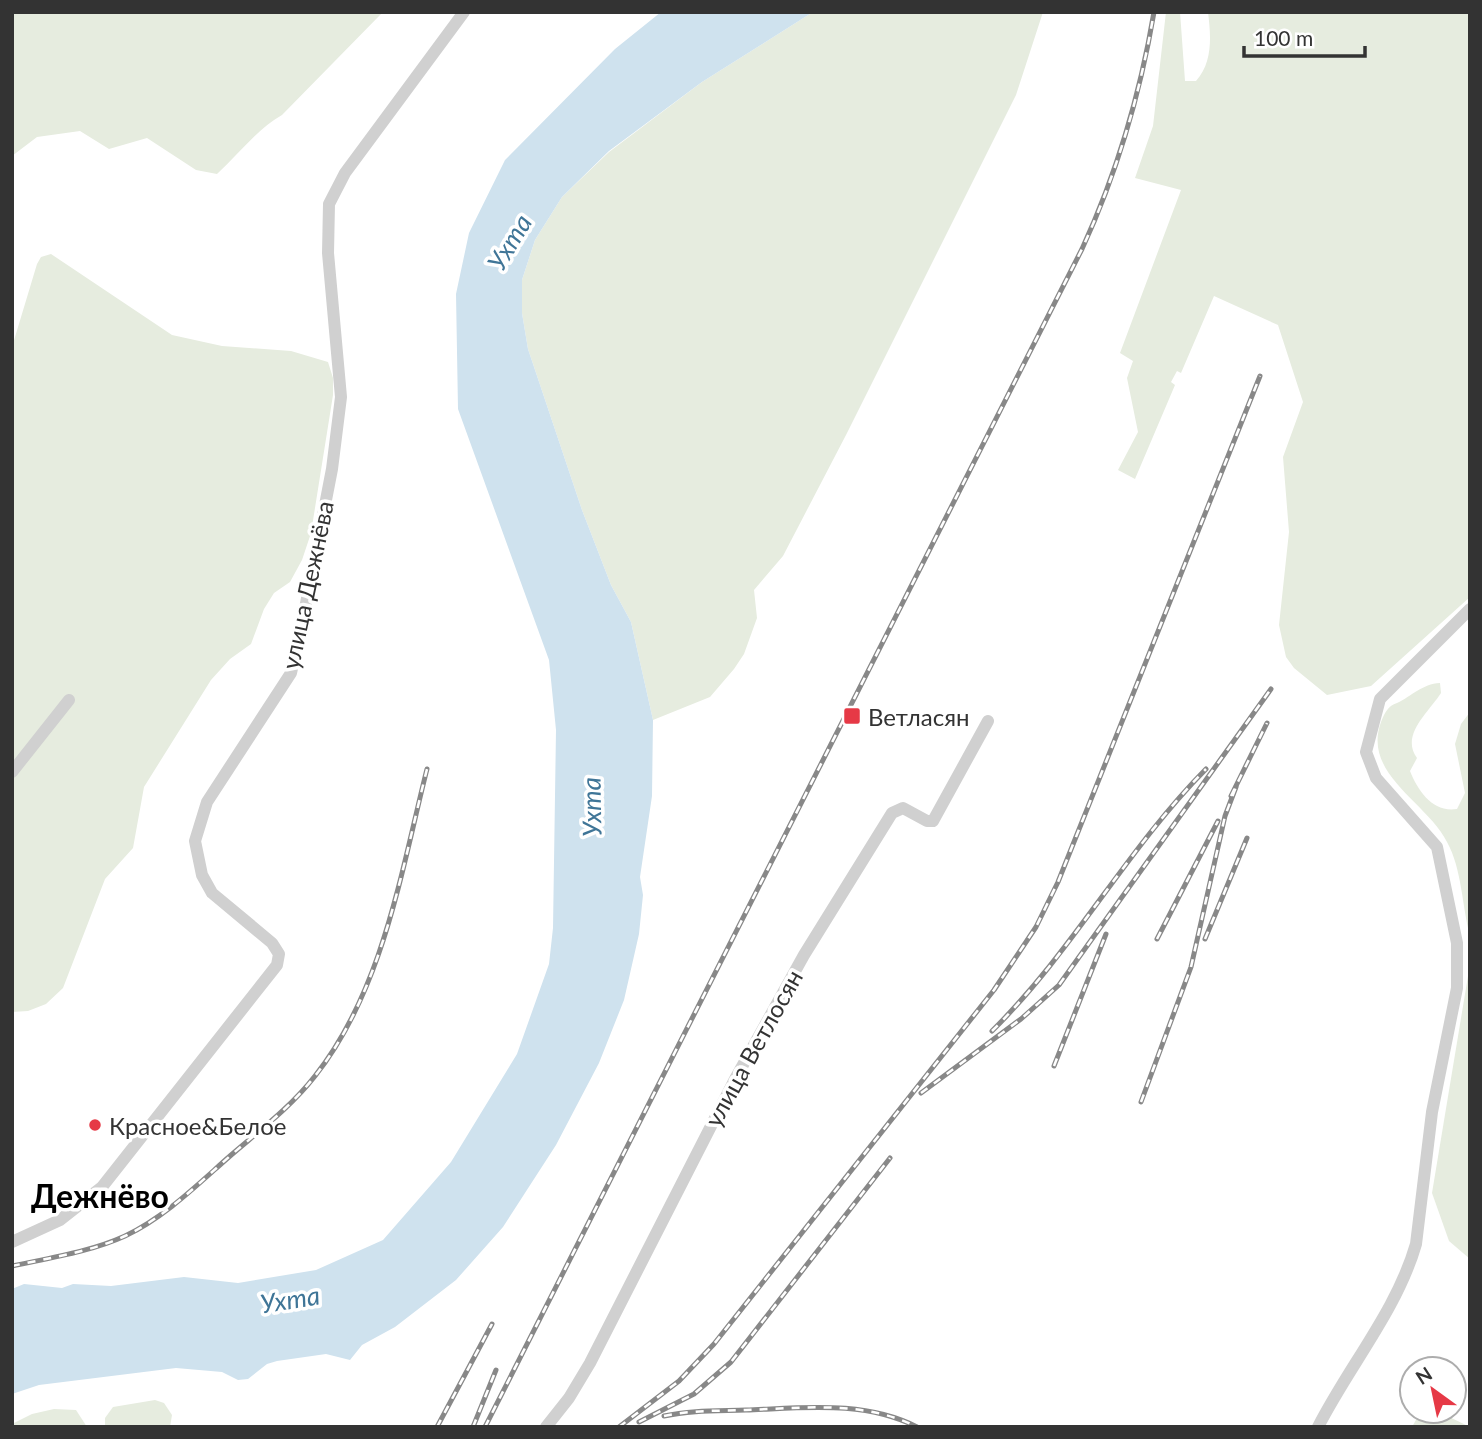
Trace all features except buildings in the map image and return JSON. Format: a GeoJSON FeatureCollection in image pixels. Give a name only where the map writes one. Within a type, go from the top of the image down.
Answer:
{"type":"FeatureCollection","features":[{"type":"Feature","properties":{"kind":"street","name":"улица Дежнёва"},"geometry":{"type":"LineString","coordinates":[[12,1242],[60,1220],[102,1187],[277,965],[279,954],[272,943],[212,893],[202,875],[195,841],[207,802],[291,673],[303,619],[332,469],[341,397],[328,253],[329,204],[345,173],[464,12]]}},
{"type":"Feature","properties":{"kind":"street"},"geometry":{"type":"LineString","coordinates":[[1318,1427],[1402,1282],[1416,1244],[1432,1112],[1457,988],[1457,943],[1437,847],[1376,778],[1366,751],[1380,699],[1470,609]]}},
{"type":"Feature","properties":{"kind":"street"},"geometry":{"type":"LineString","coordinates":[[12,772],[69,700]]}},
{"type":"Feature","properties":{"kind":"street","name":"улица Ветлосян"},"geometry":{"type":"LineString","coordinates":[[546,1427],[583,1376],[734,1080],[804,955],[885,824],[892,813],[903,808],[927,821],[933,821],[988,721]]}},
{"type":"Feature","properties":{"kind":"shaded area"},"geometry":{"type":"Polygon","coordinates":[[[12,12],[383,12],[282,115],[256,135],[217,174],[196,170],[147,138],[109,149],[80,131],[37,137],[12,156],[12,12]]]}},
{"type":"Feature","properties":{"kind":"shaded area"},"geometry":{"type":"Polygon","coordinates":[[[813,12],[1043,12],[1016,95],[846,435],[783,556],[754,590],[757,618],[744,654],[710,697],[653,720],[631,622],[611,585],[582,510],[528,349],[522,313],[522,280],[535,240],[562,197],[609,152],[702,82],[813,12]]]}},
{"type":"Feature","properties":{"kind":"shaded area"},"geometry":{"type":"Polygon","coordinates":[[[1166,12],[1180,12],[1185,81],[1196,81],[1202,74],[1208,57],[1208,12],[1470,12],[1470,597],[1371,686],[1327,695],[1294,668],[1286,657],[1279,625],[1289,532],[1283,457],[1303,402],[1278,325],[1214,296],[1181,373],[1177,371],[1171,382],[1175,385],[1135,479],[1118,470],[1138,432],[1127,378],[1133,361],[1120,353],[1181,190],[1135,178],[1153,126],[1166,12]]]}},
{"type":"Feature","properties":{"kind":"shaded area"},"geometry":{"type":"Polygon","coordinates":[[[51,254],[172,335],[222,346],[291,351],[328,362],[333,378],[333,395],[311,533],[302,560],[290,582],[274,593],[264,609],[251,644],[230,659],[211,680],[144,787],[133,848],[105,879],[63,988],[46,1004],[28,1011],[12,1012],[12,347],[37,264],[41,257],[51,254]]]}},
{"type":"Feature","properties":{"kind":"shaded area"},"geometry":{"type":"Polygon","coordinates":[[[1440,683],[1441,693],[1414,732],[1412,741],[1417,758],[1410,771],[1422,793],[1434,804],[1441,808],[1457,809],[1465,793],[1455,744],[1461,724],[1470,712],[1470,936],[1459,876],[1447,842],[1438,827],[1399,786],[1380,757],[1378,740],[1385,712],[1422,688],[1440,683]]]}},
{"type":"Feature","properties":{"kind":"shaded area"},"geometry":{"type":"Polygon","coordinates":[[[1470,964],[1470,1259],[1449,1241],[1432,1193],[1470,964]]]}},
{"type":"Feature","properties":{"kind":"shaded area"},"geometry":{"type":"Polygon","coordinates":[[[155,1400],[164,1403],[172,1415],[170,1427],[105,1427],[105,1418],[113,1407],[155,1400]]]}},
{"type":"Feature","properties":{"kind":"shaded area"},"geometry":{"type":"Polygon","coordinates":[[[54,1409],[76,1410],[87,1427],[12,1427],[12,1424],[32,1414],[54,1409]]]}},
{"type":"Feature","properties":{"kind":"shaded area"},"geometry":{"type":"Polygon","coordinates":[[[1466,1425],[1470,1427],[1412,1427],[1466,1425]]]}},
{"type":"Feature","properties":{"kind":"water","name":"Ухта"},"geometry":{"type":"Polygon","coordinates":[[[661,12],[813,12],[702,82],[609,151],[562,197],[535,240],[522,280],[522,313],[528,349],[582,510],[611,585],[631,622],[653,720],[652,796],[640,877],[643,895],[639,934],[624,1000],[599,1063],[556,1145],[503,1227],[456,1280],[395,1327],[362,1345],[350,1360],[326,1354],[277,1361],[267,1364],[248,1379],[238,1380],[222,1372],[176,1368],[39,1385],[12,1394],[12,1289],[24,1284],[62,1288],[73,1284],[111,1286],[184,1277],[238,1283],[316,1270],[383,1240],[451,1162],[517,1054],[549,964],[553,928],[556,730],[549,660],[458,409],[456,294],[469,233],[505,160],[615,49],[661,12]]]}},
{"type":"Feature","properties":{"kind":"railway"},"geometry":{"type":"LineString","coordinates":[[485,1427],[1082,249],[1106,192],[1126,133],[1154,12]]}},
{"type":"Feature","properties":{"kind":"railway"},"geometry":{"type":"LineString","coordinates":[[619,1427],[679,1381],[714,1344],[994,990],[1036,927],[1058,882],[1260,376]]}},
{"type":"Feature","properties":{"kind":"railway"},"geometry":{"type":"LineString","coordinates":[[921,1093],[1021,1019],[1059,985],[1271,689]]}},
{"type":"Feature","properties":{"kind":"railway"},"geometry":{"type":"LineString","coordinates":[[1231,796],[1267,723]]}},
{"type":"Feature","properties":{"kind":"railway"},"geometry":{"type":"LineString","coordinates":[[12,1266],[98,1246],[140,1228],[193,1189],[306,1087],[338,1042],[358,1006],[373,968],[398,889],[427,769]]}},
{"type":"Feature","properties":{"kind":"railway"},"geometry":{"type":"LineString","coordinates":[[992,1031],[1048,968],[1150,833],[1206,769]]}},
{"type":"Feature","properties":{"kind":"railway"},"geometry":{"type":"LineString","coordinates":[[1141,1102],[1191,967],[1225,816],[1236,787]]}},
{"type":"Feature","properties":{"kind":"railway"},"geometry":{"type":"LineString","coordinates":[[1157,939],[1218,821]]}},
{"type":"Feature","properties":{"kind":"railway"},"geometry":{"type":"LineString","coordinates":[[1205,939],[1247,838]]}},
{"type":"Feature","properties":{"kind":"railway"},"geometry":{"type":"LineString","coordinates":[[1054,1066],[1106,934]]}},
{"type":"Feature","properties":{"kind":"railway"},"geometry":{"type":"LineString","coordinates":[[639,1422],[694,1394],[731,1362],[890,1158]]}},
{"type":"Feature","properties":{"kind":"railway"},"geometry":{"type":"LineString","coordinates":[[437,1427],[492,1324]]}},
{"type":"Feature","properties":{"kind":"railway"},"geometry":{"type":"LineString","coordinates":[[473,1427],[496,1370]]}},
{"type":"Feature","properties":{"kind":"railway"},"geometry":{"type":"LineString","coordinates":[[664,1416],[705,1411],[811,1407],[855,1409],[897,1418],[917,1427]]}},
{"type":"Feature","properties":{"kind":"place","name":"Ветласян"},"geometry":{"type":"Point","coordinates":[852,716]}},
{"type":"Feature","properties":{"kind":"place","name":"Красное&Белое"},"geometry":{"type":"Point","coordinates":[95,1125]}},
{"type":"Feature","properties":{"kind":"district","name":"Дежнёво"},"geometry":{"type":"Point","coordinates":[100,1195]}}]}
